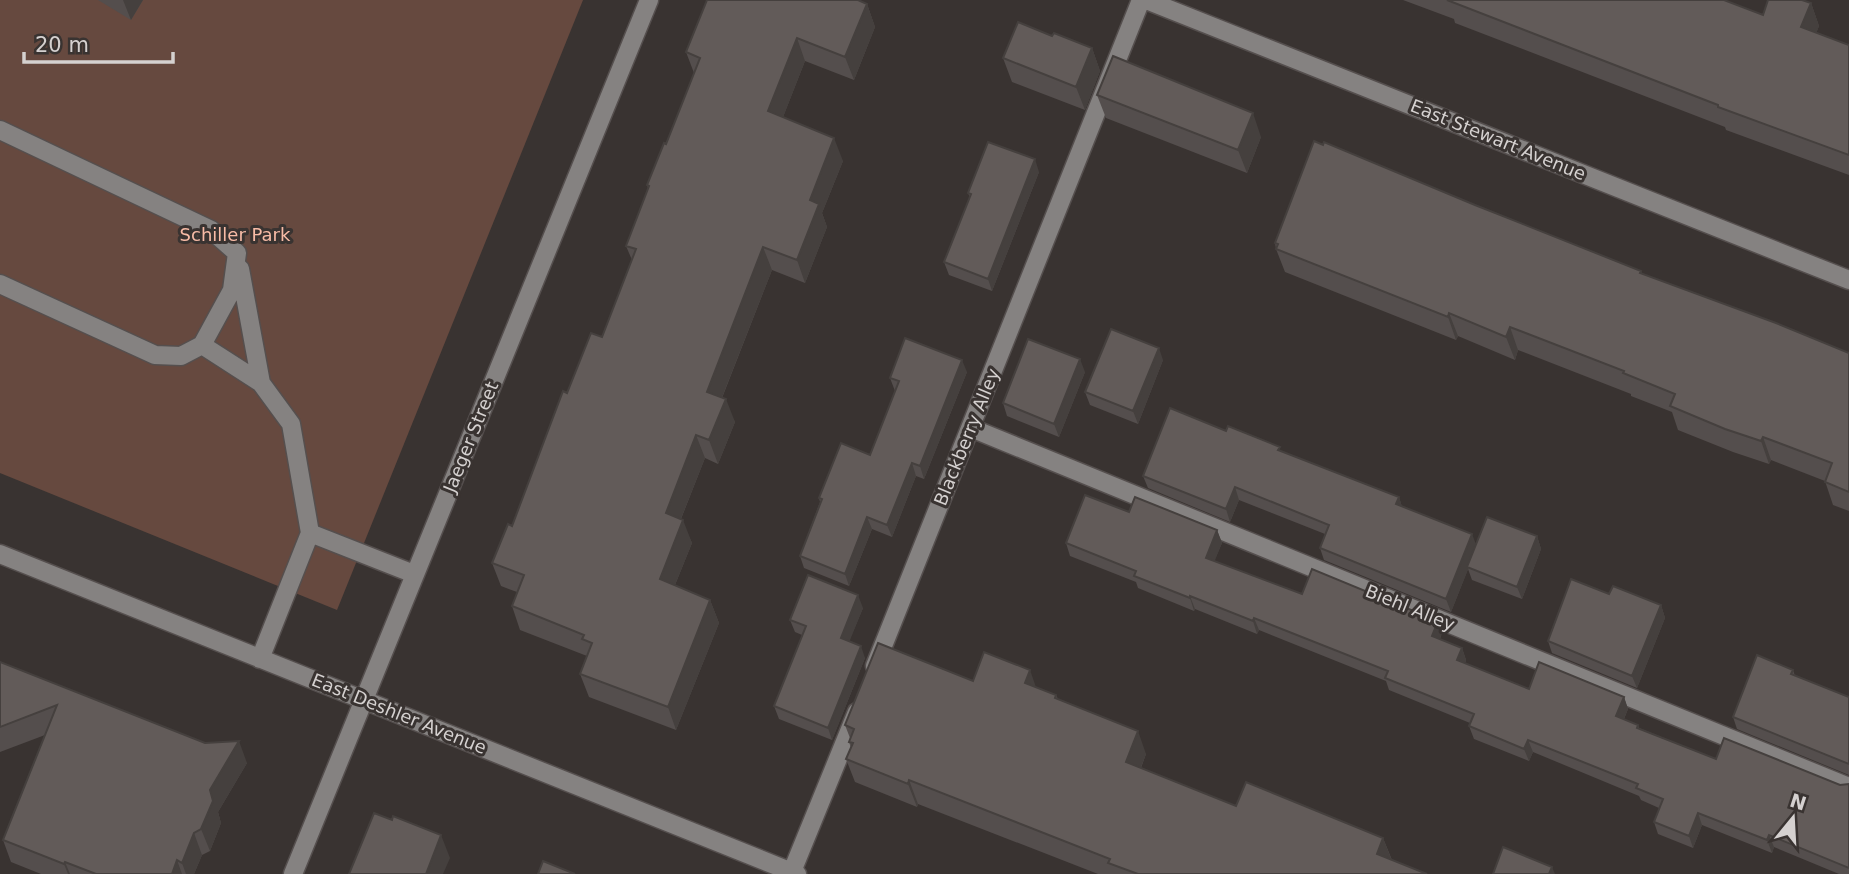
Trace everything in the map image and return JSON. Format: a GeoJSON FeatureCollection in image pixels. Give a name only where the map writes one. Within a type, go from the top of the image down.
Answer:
{"type":"FeatureCollection","features":[{"type":"Feature","properties":{"kind":"street","name":"Jaeger Street"},"geometry":{"type":"LineString","coordinates":[[293,874],[649,0]]}},
{"type":"Feature","properties":{"kind":"street","name":"East Stewart Avenue"},"geometry":{"type":"LineString","coordinates":[[1144,0],[1849,279]]}},
{"type":"Feature","properties":{"kind":"street","name":"Blackberry Alley"},"geometry":{"type":"LineString","coordinates":[[794,873],[1144,0]]}},
{"type":"Feature","properties":{"kind":"street"},"geometry":{"type":"LineString","coordinates":[[0,130],[211,230],[237,253],[261,383]]}},
{"type":"Feature","properties":{"kind":"street"},"geometry":{"type":"LineString","coordinates":[[0,284],[155,355],[181,356],[202,345],[232,290],[237,253]]}},
{"type":"Feature","properties":{"kind":"street"},"geometry":{"type":"LineString","coordinates":[[202,345],[261,383],[291,424],[310,533],[260,659]]}},
{"type":"Feature","properties":{"kind":"street","name":"Biehl Alley"},"geometry":{"type":"LineString","coordinates":[[971,428],[1849,787]]}},
{"type":"Feature","properties":{"kind":"street"},"geometry":{"type":"LineString","coordinates":[[310,533],[414,574]]}},
{"type":"Feature","properties":{"kind":"street","name":"East Deshler Avenue"},"geometry":{"type":"LineString","coordinates":[[0,554],[794,873]]}},
{"type":"Feature","properties":{"kind":"green space","name":"Schiller Park"},"geometry":{"type":"Polygon","coordinates":[[[0,0],[583,0],[337,610],[0,473],[0,0]]]}},
{"type":"Feature","properties":{"kind":"building"},"geometry":{"type":"Polygon","coordinates":[[[707,0],[858,0],[867,4],[845,57],[797,38],[768,111],[834,138],[810,200],[819,204],[797,260],[763,247],[707,392],[726,399],[709,440],[696,435],[666,513],[683,520],[660,579],[710,600],[668,707],[580,674],[592,643],[582,639],[584,635],[512,606],[524,575],[492,563],[508,524],[512,526],[563,391],[567,393],[591,333],[602,337],[636,249],[626,246],[649,186],[647,185],[700,58],[686,52],[707,0]]]}},
{"type":"Feature","properties":{"kind":"building"},"geometry":{"type":"Polygon","coordinates":[[[1447,0],[1724,0],[1763,15],[1768,0],[1802,0],[1811,3],[1801,27],[1849,45],[1849,155],[1718,107],[1447,0]]]}},
{"type":"Feature","properties":{"kind":"building"},"geometry":{"type":"Polygon","coordinates":[[[1018,22],[1092,48],[1076,87],[1003,58],[1018,22]]]}},
{"type":"Feature","properties":{"kind":"building"},"geometry":{"type":"Polygon","coordinates":[[[1113,56],[1253,113],[1238,150],[1097,95],[1113,56]]]}},
{"type":"Feature","properties":{"kind":"building"},"geometry":{"type":"Polygon","coordinates":[[[1314,141],[1323,145],[1324,142],[1641,271],[1640,273],[1849,353],[1849,492],[1825,482],[1832,463],[1763,437],[1761,441],[1725,429],[1670,406],[1675,394],[1623,373],[1624,371],[1510,327],[1506,337],[1449,313],[1448,317],[1276,249],[1278,244],[1275,243],[1314,141]]]}},
{"type":"Feature","properties":{"kind":"building"},"geometry":{"type":"Polygon","coordinates":[[[988,142],[1035,159],[988,279],[944,262],[988,142]]]}},
{"type":"Feature","properties":{"kind":"building"},"geometry":{"type":"Polygon","coordinates":[[[1111,329],[1159,348],[1133,411],[1085,392],[1111,329]]]}},
{"type":"Feature","properties":{"kind":"building"},"geometry":{"type":"Polygon","coordinates":[[[905,338],[962,360],[920,466],[912,463],[887,525],[867,517],[845,574],[800,556],[841,443],[870,455],[899,381],[890,378],[905,338]]]}},
{"type":"Feature","properties":{"kind":"building"},"geometry":{"type":"Polygon","coordinates":[[[1028,339],[1080,359],[1054,424],[1003,403],[1028,339]]]}},
{"type":"Feature","properties":{"kind":"building"},"geometry":{"type":"Polygon","coordinates":[[[1170,408],[1226,431],[1228,426],[1280,447],[1278,450],[1399,497],[1396,504],[1472,534],[1446,599],[1320,548],[1329,525],[1235,487],[1226,509],[1143,476],[1170,408]]]}},
{"type":"Feature","properties":{"kind":"building"},"geometry":{"type":"Polygon","coordinates":[[[1085,495],[1129,512],[1135,497],[1217,530],[1206,558],[1302,594],[1312,569],[1438,621],[1432,636],[1462,648],[1457,660],[1529,689],[1539,662],[1624,697],[1616,716],[1638,725],[1637,728],[1716,759],[1724,738],[1840,785],[1849,784],[1849,868],[1769,835],[1767,840],[1698,813],[1689,836],[1654,822],[1663,799],[1636,788],[1638,784],[1528,740],[1524,749],[1469,726],[1474,714],[1385,678],[1388,671],[1254,618],[1253,621],[1134,576],[1136,571],[1066,543],[1085,495]]]}},
{"type":"Feature","properties":{"kind":"building"},"geometry":{"type":"Polygon","coordinates":[[[1487,517],[1537,536],[1517,587],[1467,567],[1487,517]]]}},
{"type":"Feature","properties":{"kind":"building"},"geometry":{"type":"Polygon","coordinates":[[[808,575],[858,595],[841,638],[861,646],[828,728],[774,706],[806,626],[790,620],[808,575]]]}},
{"type":"Feature","properties":{"kind":"building"},"geometry":{"type":"Polygon","coordinates":[[[1571,579],[1609,594],[1613,586],[1661,605],[1632,676],[1548,641],[1571,579]]]}},
{"type":"Feature","properties":{"kind":"building"},"geometry":{"type":"Polygon","coordinates":[[[878,643],[973,681],[984,652],[1030,670],[1025,683],[1138,731],[1126,762],[1236,806],[1246,782],[1383,838],[1377,854],[1427,874],[1138,874],[1108,863],[1110,859],[909,780],[908,784],[846,759],[853,743],[849,742],[854,729],[845,725],[878,643]]]}},
{"type":"Feature","properties":{"kind":"building"},"geometry":{"type":"Polygon","coordinates":[[[1757,655],[1793,670],[1791,674],[1849,697],[1849,764],[1733,717],[1757,655]]]}},
{"type":"Feature","properties":{"kind":"building"},"geometry":{"type":"Polygon","coordinates":[[[0,662],[205,743],[239,741],[210,790],[213,801],[201,829],[194,833],[182,863],[177,860],[172,874],[96,874],[3,840],[57,705],[0,727],[0,662]]]}},
{"type":"Feature","properties":{"kind":"building"},"geometry":{"type":"Polygon","coordinates":[[[374,813],[392,820],[393,816],[441,835],[426,874],[349,874],[374,813]]]}},
{"type":"Feature","properties":{"kind":"building"},"geometry":{"type":"Polygon","coordinates":[[[1503,847],[1552,867],[1549,874],[1493,874],[1503,847]]]}},
{"type":"Feature","properties":{"kind":"building"},"geometry":{"type":"Polygon","coordinates":[[[543,861],[575,874],[538,874],[543,861]]]}}]}
